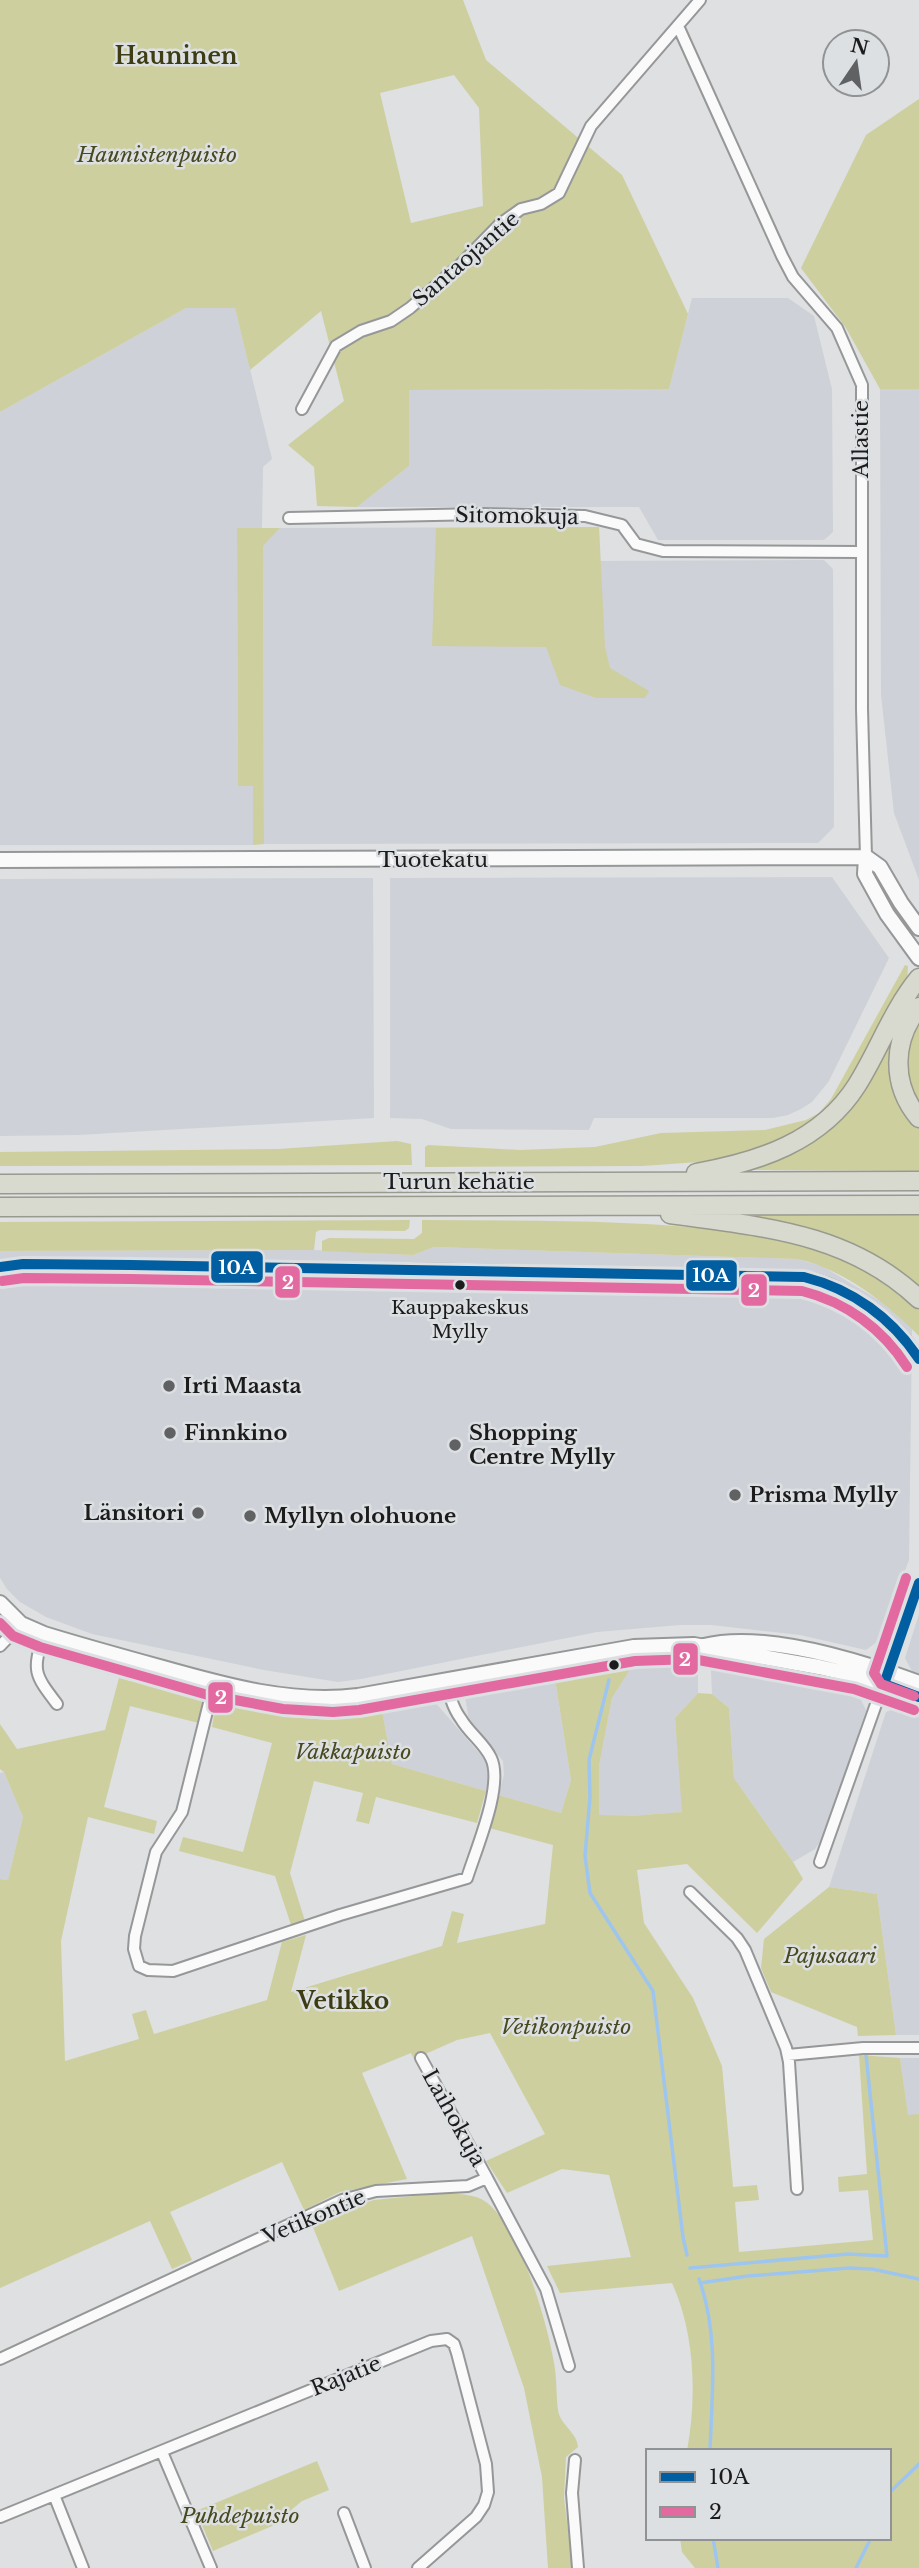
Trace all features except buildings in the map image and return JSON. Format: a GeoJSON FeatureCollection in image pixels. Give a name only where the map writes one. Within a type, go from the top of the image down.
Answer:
{"type":"FeatureCollection","features":[{"type":"Feature","properties":{"kind":"highway"},"geometry":{"type":"LineString","coordinates":[[648,1181],[751,1161],[785,1147],[816,1129],[830,1118],[856,1086],[893,1016],[919,978]]}},
{"type":"Feature","properties":{"kind":"highway"},"geometry":{"type":"LineString","coordinates":[[919,1007],[902,1035],[898,1058],[902,1090],[919,1118]]}},
{"type":"Feature","properties":{"kind":"highway","name":"Turun kehätie"},"geometry":{"type":"LineString","coordinates":[[0,1184],[919,1181]]}},
{"type":"Feature","properties":{"kind":"highway"},"geometry":{"type":"LineString","coordinates":[[611,1205],[811,1237],[845,1249],[879,1266],[919,1299]]}},
{"type":"Feature","properties":{"kind":"highway","name":"Turun kehätie"},"geometry":{"type":"LineString","coordinates":[[0,1206],[919,1205]]}},
{"type":"Feature","properties":{"kind":"street","name":"Santaojantie"},"geometry":{"type":"LineString","coordinates":[[302,409],[336,346],[361,331],[391,321],[410,308],[461,264],[500,224],[521,209],[541,204],[559,193],[591,126],[700,0]]}},
{"type":"Feature","properties":{"kind":"street","name":"Allastie"},"geometry":{"type":"LineString","coordinates":[[678,26],[782,256],[793,277],[837,328],[862,386],[862,775],[866,874],[887,914],[919,958]]}},
{"type":"Feature","properties":{"kind":"street","name":"Sitomokuja"},"geometry":{"type":"LineString","coordinates":[[289,518],[482,514],[584,516],[622,525],[636,544],[663,551],[861,552]]}},
{"type":"Feature","properties":{"kind":"street","name":"Tuotekatu"},"geometry":{"type":"LineString","coordinates":[[0,860],[866,857]]}},
{"type":"Feature","properties":{"kind":"street"},"geometry":{"type":"LineString","coordinates":[[866,857],[880,867],[919,928]]}},
{"type":"Feature","properties":{"kind":"street"},"geometry":{"type":"LineString","coordinates":[[0,1267],[64,1265],[250,1268]]}},
{"type":"Feature","properties":{"kind":"street"},"geometry":{"type":"LineString","coordinates":[[411,1269],[507,1271]]}},
{"type":"Feature","properties":{"kind":"street"},"geometry":{"type":"LineString","coordinates":[[803,1278],[829,1284],[880,1315],[907,1339],[919,1359]]}},
{"type":"Feature","properties":{"kind":"street"},"geometry":{"type":"LineString","coordinates":[[820,1862],[919,1583]]}},
{"type":"Feature","properties":{"kind":"street"},"geometry":{"type":"LineString","coordinates":[[0,1603],[21,1624],[44,1634],[214,1683],[250,1691],[313,1699],[367,1694],[634,1647],[703,1646],[723,1641],[815,1652],[886,1678],[919,1697]]}},
{"type":"Feature","properties":{"kind":"street"},"geometry":{"type":"LineString","coordinates":[[0,1646],[21,1624]]}},
{"type":"Feature","properties":{"kind":"street"},"geometry":{"type":"LineString","coordinates":[[44,1634],[36,1669],[39,1680],[57,1704]]}},
{"type":"Feature","properties":{"kind":"street"},"geometry":{"type":"LineString","coordinates":[[886,1678],[919,1683]]}},
{"type":"Feature","properties":{"kind":"street"},"geometry":{"type":"LineString","coordinates":[[214,1683],[182,1812],[156,1852],[135,1936],[139,1965],[148,1970],[173,1971],[340,1915],[467,1878],[493,1791],[495,1770],[488,1753],[454,1707],[446,1679]]}},
{"type":"Feature","properties":{"kind":"street"},"geometry":{"type":"LineString","coordinates":[[690,1892],[737,1938],[745,1950],[788,2055],[797,2189]]}},
{"type":"Feature","properties":{"kind":"street"},"geometry":{"type":"LineString","coordinates":[[788,2055],[863,2048],[919,2048]]}},
{"type":"Feature","properties":{"kind":"street","name":"Laihokuja"},"geometry":{"type":"LineString","coordinates":[[421,2058],[487,2178]]}},
{"type":"Feature","properties":{"kind":"street"},"geometry":{"type":"LineString","coordinates":[[487,2178],[545,2289],[569,2366]]}},
{"type":"Feature","properties":{"kind":"street","name":"Vetikontie"},"geometry":{"type":"LineString","coordinates":[[0,2359],[342,2200],[376,2191],[467,2186],[487,2178]]}},
{"type":"Feature","properties":{"kind":"street","name":"Rajatie"},"geometry":{"type":"LineString","coordinates":[[0,2517],[431,2341],[447,2340],[454,2344],[457,2353],[487,2471],[488,2492],[476,2517],[418,2568]]}},
{"type":"Feature","properties":{"kind":"street"},"geometry":{"type":"LineString","coordinates":[[162,2452],[211,2568]]}},
{"type":"Feature","properties":{"kind":"street"},"geometry":{"type":"LineString","coordinates":[[575,2460],[572,2493],[578,2568]]}},
{"type":"Feature","properties":{"kind":"street"},"geometry":{"type":"LineString","coordinates":[[54,2495],[83,2568]]}},
{"type":"Feature","properties":{"kind":"street"},"geometry":{"type":"LineString","coordinates":[[344,2513],[365,2568]]}},
{"type":"Feature","properties":{"kind":"shaded area"},"geometry":{"type":"Polygon","coordinates":[[[692,298],[788,298],[814,316],[832,389],[833,532],[824,540],[658,540],[639,507],[357,507],[409,466],[409,390],[669,389],[692,298]]]}},
{"type":"Feature","properties":{"kind":"shaded area"},"geometry":{"type":"Polygon","coordinates":[[[186,308],[235,308],[272,459],[263,467],[262,528],[237,529],[238,785],[253,786],[253,845],[0,845],[0,412],[186,308]]]}},
{"type":"Feature","properties":{"kind":"shaded area"},"geometry":{"type":"Polygon","coordinates":[[[880,389],[919,389],[919,880],[894,813],[881,695],[880,389]]]}},
{"type":"Feature","properties":{"kind":"shaded area"},"geometry":{"type":"Polygon","coordinates":[[[599,527],[600,561],[824,560],[833,569],[834,827],[818,843],[264,844],[263,545],[280,528],[599,527]]]}},
{"type":"Feature","properties":{"kind":"shaded area"},"geometry":{"type":"Polygon","coordinates":[[[832,877],[889,958],[829,1081],[812,1102],[801,1109],[773,1118],[594,1118],[589,1130],[451,1129],[422,1119],[390,1118],[390,878],[832,877]]]}},
{"type":"Feature","properties":{"kind":"shaded area"},"geometry":{"type":"Polygon","coordinates":[[[373,878],[374,1118],[78,1135],[0,1136],[0,879],[373,878]]]}},
{"type":"Feature","properties":{"kind":"shaded area","name":"Shopping Centre Mylly"},"geometry":{"type":"Polygon","coordinates":[[[434,1247],[797,1259],[822,1266],[892,1308],[912,1329],[909,1560],[878,1641],[866,1650],[800,1635],[711,1625],[680,1625],[597,1632],[338,1682],[264,1670],[92,1634],[46,1617],[20,1602],[7,1589],[0,1578],[0,1251],[314,1250],[413,1255],[434,1247]]]}},
{"type":"Feature","properties":{"kind":"shaded area"},"geometry":{"type":"Polygon","coordinates":[[[919,1614],[919,1675],[913,1673],[905,1658],[919,1614]]]}},
{"type":"Feature","properties":{"kind":"shaded area"},"geometry":{"type":"Polygon","coordinates":[[[693,1666],[698,1670],[698,1693],[675,1718],[683,1812],[599,1816],[599,1766],[612,1698],[631,1668],[693,1666]]]}},
{"type":"Feature","properties":{"kind":"shaded area"},"geometry":{"type":"Polygon","coordinates":[[[715,1667],[787,1675],[857,1692],[866,1710],[824,1836],[815,1849],[793,1862],[734,1778],[729,1708],[712,1694],[711,1671],[715,1667]]]}},
{"type":"Feature","properties":{"kind":"shaded area"},"geometry":{"type":"Polygon","coordinates":[[[555,1679],[571,1780],[561,1813],[498,1795],[504,1775],[503,1761],[469,1721],[465,1696],[555,1679]]]}},
{"type":"Feature","properties":{"kind":"shaded area"},"geometry":{"type":"Polygon","coordinates":[[[434,1701],[486,1761],[490,1769],[486,1791],[392,1764],[382,1711],[434,1701]]]}},
{"type":"Feature","properties":{"kind":"shaded area"},"geometry":{"type":"Polygon","coordinates":[[[899,1707],[919,1714],[919,2035],[896,2035],[877,1894],[829,1887],[886,1712],[899,1707]]]}},
{"type":"Feature","properties":{"kind":"shaded area"},"geometry":{"type":"Polygon","coordinates":[[[4,1772],[23,1817],[8,1880],[0,1879],[0,1773],[4,1772]]]}},
{"type":"Feature","properties":{"kind":"shaded area"},"geometry":{"type":"Polygon","coordinates":[[[900,2058],[919,2058],[919,2114],[908,2116],[900,2058]]]}},
{"type":"Feature","properties":{"kind":"green space","name":"Haunistenpuisto"},"geometry":{"type":"Polygon","coordinates":[[[0,0],[463,0],[486,60],[622,175],[688,314],[669,389],[409,390],[409,466],[357,507],[317,506],[314,467],[288,445],[344,401],[321,311],[250,370],[235,308],[186,308],[0,412],[0,0]],[[454,75],[380,93],[411,223],[483,206],[479,108],[454,75]]]}},
{"type":"Feature","properties":{"kind":"green space"},"geometry":{"type":"Polygon","coordinates":[[[919,99],[919,389],[880,389],[846,328],[801,268],[866,135],[919,99]]]}},
{"type":"Feature","properties":{"kind":"green space"},"geometry":{"type":"Polygon","coordinates":[[[599,527],[605,647],[610,668],[649,691],[645,698],[596,698],[560,685],[546,647],[432,646],[436,528],[599,527]]]}},
{"type":"Feature","properties":{"kind":"green space"},"geometry":{"type":"Polygon","coordinates":[[[237,528],[280,528],[263,546],[264,844],[253,845],[253,786],[238,786],[237,528]]]}},
{"type":"Feature","properties":{"kind":"green space"},"geometry":{"type":"Polygon","coordinates":[[[905,965],[908,966],[907,983],[855,1078],[838,1102],[801,1132],[744,1154],[699,1162],[642,1166],[425,1167],[425,1147],[428,1145],[520,1150],[595,1147],[661,1133],[765,1130],[806,1120],[819,1113],[831,1099],[905,965]]]}},
{"type":"Feature","properties":{"kind":"green space"},"geometry":{"type":"Polygon","coordinates":[[[915,998],[898,1034],[919,1126],[919,1171],[748,1170],[807,1143],[915,998]]]}},
{"type":"Feature","properties":{"kind":"green space"},"geometry":{"type":"Polygon","coordinates":[[[919,1015],[919,1108],[905,1079],[911,1027],[919,1015]]]}},
{"type":"Feature","properties":{"kind":"green space"},"geometry":{"type":"Polygon","coordinates":[[[397,1141],[411,1144],[412,1165],[0,1166],[0,1152],[278,1149],[397,1141]]]}},
{"type":"Feature","properties":{"kind":"green space"},"geometry":{"type":"Polygon","coordinates":[[[735,1213],[919,1214],[919,1290],[897,1271],[864,1250],[735,1213]]]}},
{"type":"Feature","properties":{"kind":"green space"},"geometry":{"type":"Polygon","coordinates":[[[410,1220],[409,1228],[405,1231],[320,1230],[316,1232],[314,1250],[0,1251],[0,1222],[410,1220]]]}},
{"type":"Feature","properties":{"kind":"green space"},"geometry":{"type":"Polygon","coordinates":[[[422,1220],[658,1225],[736,1232],[804,1243],[851,1260],[898,1292],[919,1310],[919,1336],[893,1311],[848,1279],[797,1259],[434,1247],[413,1255],[322,1251],[322,1241],[329,1238],[414,1239],[422,1233],[422,1220]]]}},
{"type":"Feature","properties":{"kind":"green space","name":"Vetikonpuisto"},"geometry":{"type":"Polygon","coordinates":[[[631,1668],[612,1698],[599,1766],[599,1815],[630,1816],[682,1812],[675,1718],[698,1693],[712,1694],[729,1708],[734,1778],[803,1879],[757,1933],[687,1864],[637,1870],[644,1923],[693,1998],[722,2066],[733,2187],[757,2185],[759,2200],[735,2202],[739,2252],[873,2240],[868,2190],[839,2192],[838,2177],[867,2174],[859,2055],[900,2058],[908,2115],[919,2114],[919,2568],[695,2568],[682,2552],[680,2540],[891,2540],[891,2449],[687,2449],[692,2409],[692,2366],[680,2302],[672,2283],[560,2293],[547,2266],[631,2257],[609,2175],[562,2169],[507,2193],[486,2161],[545,2134],[490,2033],[457,2040],[414,2059],[411,2053],[362,2073],[407,2179],[340,2192],[304,2210],[282,2162],[170,2212],[192,2260],[172,2269],[150,2221],[0,2288],[0,1879],[8,1880],[23,1817],[4,1772],[0,1769],[0,1724],[17,1749],[105,1730],[119,1678],[204,1699],[199,1723],[130,1706],[104,1807],[157,1821],[154,1834],[88,1817],[61,1941],[65,2061],[139,2039],[132,2014],[146,2010],[154,2034],[267,2000],[282,1942],[306,1935],[291,1992],[442,1946],[452,1911],[464,1914],[457,1943],[545,1924],[553,1845],[489,1828],[498,1795],[561,1813],[571,1780],[555,1679],[631,1668]]]}},
{"type":"Feature","properties":{"kind":"green space","name":"Vakkapuisto"},"geometry":{"type":"Polygon","coordinates":[[[216,1702],[288,1717],[330,1720],[382,1711],[392,1764],[486,1791],[477,1823],[376,1797],[369,1824],[356,1821],[363,1793],[314,1781],[290,1873],[305,1921],[291,1925],[275,1876],[179,1851],[183,1837],[243,1852],[272,1743],[212,1727],[216,1702]]]}},
{"type":"Feature","properties":{"kind":"green space","name":"Pajusaari"},"geometry":{"type":"Polygon","coordinates":[[[829,1887],[877,1894],[896,2035],[858,2036],[857,2027],[771,1992],[761,1968],[764,1939],[829,1887]]]}},
{"type":"Feature","properties":{"kind":"green space"},"geometry":{"type":"Polygon","coordinates":[[[445,2193],[477,2197],[486,2202],[510,2232],[530,2276],[554,2363],[559,2415],[575,2437],[578,2447],[566,2457],[564,2498],[573,2568],[548,2568],[542,2477],[524,2388],[472,2236],[339,2291],[312,2225],[374,2200],[445,2193]]]}},
{"type":"Feature","properties":{"kind":"green space","name":"Puhdepuisto"},"geometry":{"type":"Polygon","coordinates":[[[317,2461],[329,2490],[302,2501],[272,2526],[213,2551],[196,2511],[317,2461]]]}},
{"type":"Feature","properties":{"kind":"waterway"},"geometry":{"type":"LineString","coordinates":[[609,1680],[589,1760],[590,1797],[585,1856],[590,1893],[653,1991],[687,2255]]}},
{"type":"Feature","properties":{"kind":"waterway"},"geometry":{"type":"LineString","coordinates":[[690,2268],[848,2254],[887,2256],[866,2055]]}},
{"type":"Feature","properties":{"kind":"waterway"},"geometry":{"type":"LineString","coordinates":[[700,2283],[748,2276],[849,2268],[872,2269],[919,2279]]}},
{"type":"Feature","properties":{"kind":"waterway"},"geometry":{"type":"LineString","coordinates":[[699,2279],[712,2342],[710,2449]]}},
{"type":"Feature","properties":{"kind":"waterway"},"geometry":{"type":"LineString","coordinates":[[891,2491],[919,2464]]}},
{"type":"Feature","properties":{"kind":"waterway"},"geometry":{"type":"LineString","coordinates":[[713,2540],[718,2568]]}},
{"type":"Feature","properties":{"kind":"waterway"},"geometry":{"type":"LineString","coordinates":[[856,2568],[870,2540]]}},
{"type":"Feature","properties":{"kind":"tunnel"},"geometry":{"type":"LineString","coordinates":[[250,1267],[411,1269]]}},
{"type":"Feature","properties":{"kind":"tunnel"},"geometry":{"type":"LineString","coordinates":[[507,1271],[804,1277]]}},
{"type":"Feature","properties":{"kind":"transit line","name":"10A"},"geometry":{"type":"LineString","coordinates":[[0,1267],[23,1264],[131,1265],[804,1277],[838,1289],[869,1307],[896,1331],[919,1359]]}},
{"type":"Feature","properties":{"kind":"transit line","name":"2"},"geometry":{"type":"LineString","coordinates":[[2,1281],[24,1278],[131,1279],[802,1291],[834,1302],[862,1319],[887,1341],[907,1367]]}},
{"type":"Feature","properties":{"kind":"transit line","name":"2"},"geometry":{"type":"LineString","coordinates":[[906,1578],[874,1673],[881,1684],[914,1696]]}},
{"type":"Feature","properties":{"kind":"transit line","name":"10A"},"geometry":{"type":"LineString","coordinates":[[919,1583],[884,1684],[919,1697]]}},
{"type":"Feature","properties":{"kind":"transit line","name":"2"},"geometry":{"type":"LineString","coordinates":[[0,1623],[13,1636],[40,1647],[208,1695],[283,1709],[333,1712],[359,1710],[635,1661],[693,1659],[854,1689],[914,1710]]}},
{"type":"Feature","properties":{"kind":"place","name":"Kauppakeskus Mylly"},"geometry":{"type":"Point","coordinates":[460,1285]}},
{"type":"Feature","properties":{"kind":"place","name":"Irti Maasta"},"geometry":{"type":"Point","coordinates":[169,1386]}},
{"type":"Feature","properties":{"kind":"place","name":"Finnkino"},"geometry":{"type":"Point","coordinates":[170,1433]}},
{"type":"Feature","properties":{"kind":"place","name":"Shopping Centre Mylly"},"geometry":{"type":"Point","coordinates":[455,1445]}},
{"type":"Feature","properties":{"kind":"place","name":"Prisma Mylly"},"geometry":{"type":"Point","coordinates":[735,1495]}},
{"type":"Feature","properties":{"kind":"place","name":"Länsitori"},"geometry":{"type":"Point","coordinates":[198,1513]}},
{"type":"Feature","properties":{"kind":"place","name":"Myllyn olohuone"},"geometry":{"type":"Point","coordinates":[250,1516]}},
{"type":"Feature","properties":{"kind":"district","name":"Hauninen"},"geometry":{"type":"Point","coordinates":[176,56]}},
{"type":"Feature","properties":{"kind":"district","name":"Vetikko"},"geometry":{"type":"Point","coordinates":[343,2001]}}]}
